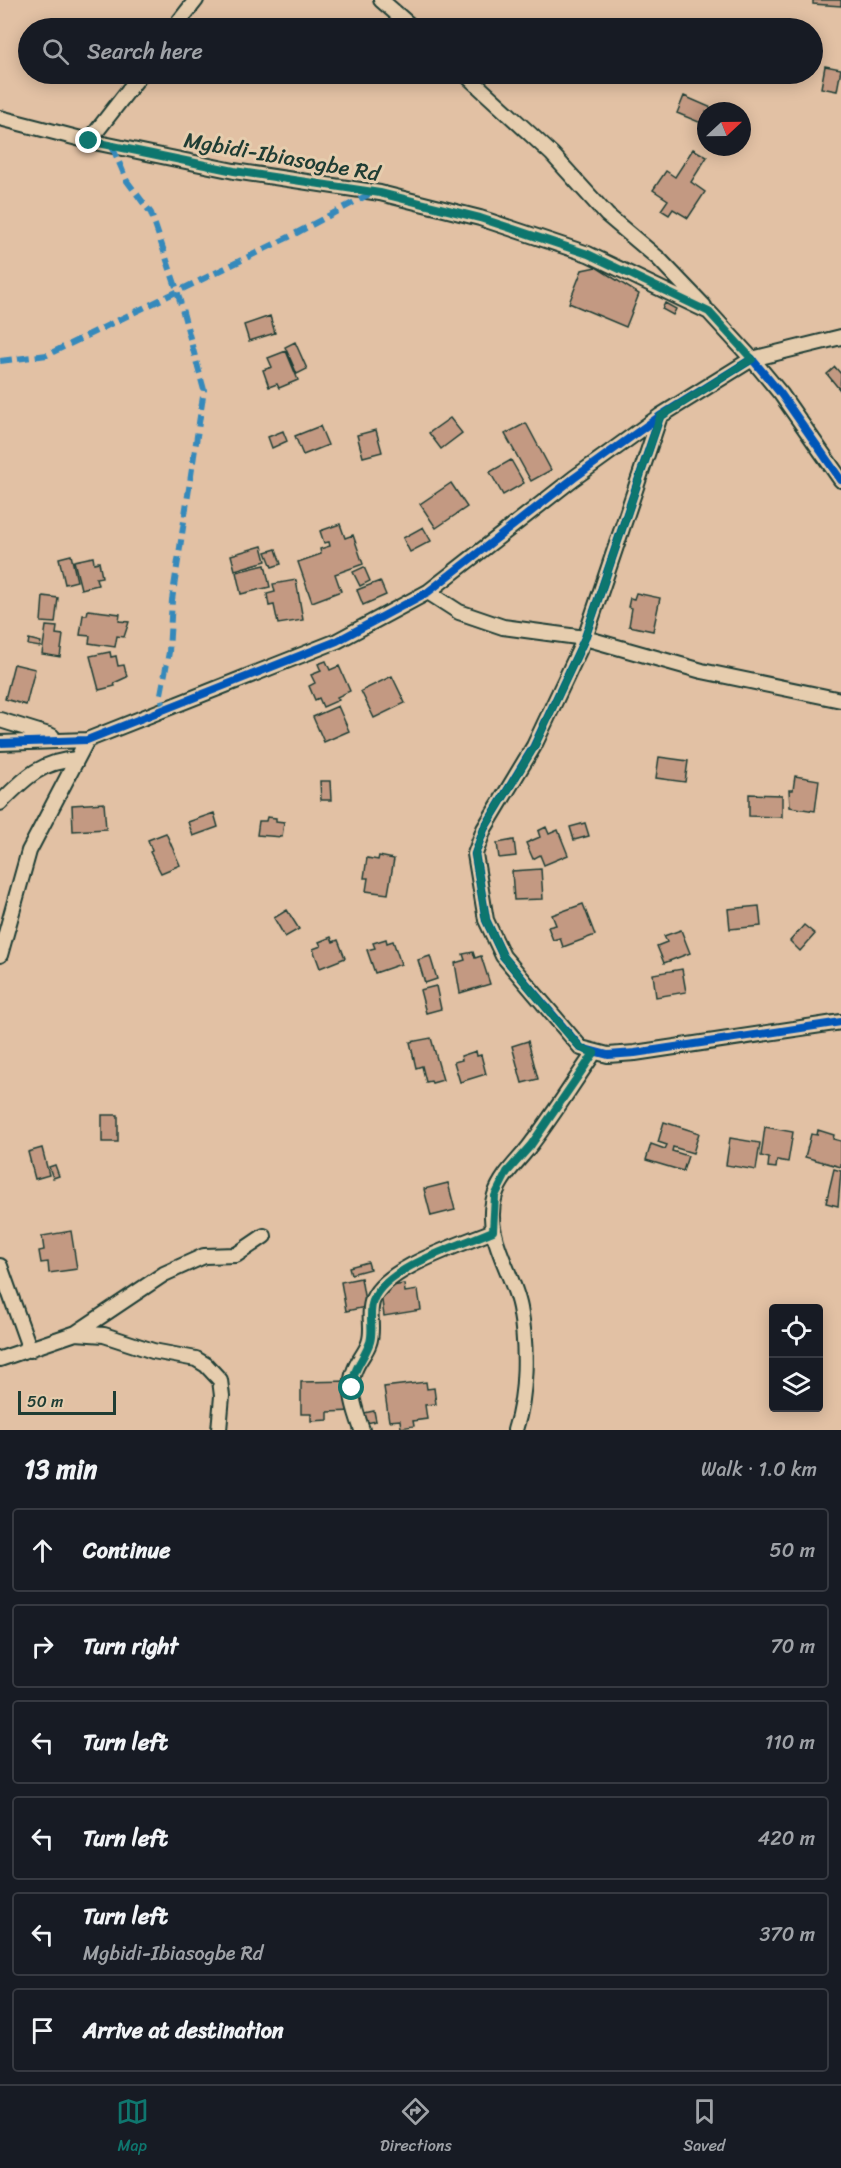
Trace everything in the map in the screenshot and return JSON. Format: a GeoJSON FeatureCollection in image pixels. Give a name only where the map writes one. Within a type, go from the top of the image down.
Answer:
{"type":"FeatureCollection","features":[{"type":"Feature","properties":{"kind":"street"},"geometry":{"type":"LineString","coordinates":[[182,18],[196,0]]}},
{"type":"Feature","properties":{"kind":"street"},"geometry":{"type":"LineString","coordinates":[[381,0],[402,18]]}},
{"type":"Feature","properties":{"kind":"street"},"geometry":{"type":"LineString","coordinates":[[89,141],[133,84]]}},
{"type":"Feature","properties":{"kind":"street"},"geometry":{"type":"LineString","coordinates":[[476,84],[552,154],[607,214],[659,259],[709,312]]}},
{"type":"Feature","properties":{"kind":"street","name":"Mgbidi-Ibiasogbe Rd"},"geometry":{"type":"LineString","coordinates":[[0,118],[89,141],[234,171],[380,193],[480,218],[588,254],[709,312],[781,394],[841,480]]}},
{"type":"Feature","properties":{"kind":"street"},"geometry":{"type":"LineString","coordinates":[[0,742],[87,740],[337,641],[428,592],[574,478],[660,417],[752,359],[841,337]]}},
{"type":"Feature","properties":{"kind":"street"},"geometry":{"type":"LineString","coordinates":[[660,417],[585,638],[534,747],[484,829],[475,854],[486,920],[503,956],[581,1048],[594,1053],[608,1055],[634,1053],[841,1022]]}},
{"type":"Feature","properties":{"kind":"street"},"geometry":{"type":"LineString","coordinates":[[428,592],[459,612],[503,627],[585,638],[713,674],[841,700]]}},
{"type":"Feature","properties":{"kind":"street"},"geometry":{"type":"LineString","coordinates":[[0,720],[64,740]]}},
{"type":"Feature","properties":{"kind":"street"},"geometry":{"type":"LineString","coordinates":[[0,954],[29,850],[87,740]]}},
{"type":"Feature","properties":{"kind":"street"},"geometry":{"type":"LineString","coordinates":[[0,803],[39,768],[55,760],[77,759]]}},
{"type":"Feature","properties":{"kind":"street"},"geometry":{"type":"LineString","coordinates":[[515,1430],[520,1415],[524,1356],[520,1306],[493,1231],[495,1196],[507,1172],[531,1145],[594,1053]]}},
{"type":"Feature","properties":{"kind":"street"},"geometry":{"type":"LineString","coordinates":[[362,1430],[355,1413],[352,1374],[369,1345],[372,1331],[372,1302],[378,1292],[390,1279],[417,1263],[493,1231]]}},
{"type":"Feature","properties":{"kind":"street"},"geometry":{"type":"LineString","coordinates":[[0,1359],[76,1333],[127,1297],[179,1267],[204,1256],[236,1255],[264,1236]]}},
{"type":"Feature","properties":{"kind":"street"},"geometry":{"type":"LineString","coordinates":[[0,1266],[30,1350]]}},
{"type":"Feature","properties":{"kind":"street"},"geometry":{"type":"LineString","coordinates":[[76,1333],[104,1335],[153,1352],[196,1359],[206,1365],[220,1380],[222,1396],[219,1430]]}},
{"type":"Feature","properties":{"kind":"building"},"geometry":{"type":"Polygon","coordinates":[[[813,0],[841,0],[841,6],[813,4],[813,0]]]}},
{"type":"Feature","properties":{"kind":"building"},"geometry":{"type":"Polygon","coordinates":[[[825,66],[841,69],[837,91],[821,88],[825,66]]]}},
{"type":"Feature","properties":{"kind":"building"},"geometry":{"type":"Polygon","coordinates":[[[684,96],[698,102],[697,121],[677,113],[684,96]]]}},
{"type":"Feature","properties":{"kind":"building"},"geometry":{"type":"Polygon","coordinates":[[[693,149],[697,151],[697,156],[707,157],[691,182],[705,192],[688,218],[673,209],[669,215],[661,210],[668,200],[653,190],[666,171],[675,177],[693,149]]]}},
{"type":"Feature","properties":{"kind":"building"},"geometry":{"type":"Polygon","coordinates":[[[596,267],[639,294],[626,327],[569,303],[582,270],[596,267]]]}},
{"type":"Feature","properties":{"kind":"building"},"geometry":{"type":"Polygon","coordinates":[[[665,303],[676,309],[673,315],[662,309],[665,303]]]}},
{"type":"Feature","properties":{"kind":"building"},"geometry":{"type":"Polygon","coordinates":[[[270,316],[275,333],[249,341],[244,325],[270,316]]]}},
{"type":"Feature","properties":{"kind":"building"},"geometry":{"type":"Polygon","coordinates":[[[295,342],[307,369],[297,374],[285,347],[295,342]]]}},
{"type":"Feature","properties":{"kind":"building"},"geometry":{"type":"Polygon","coordinates":[[[286,351],[298,380],[279,388],[277,384],[269,387],[263,370],[272,367],[268,358],[286,351]]]}},
{"type":"Feature","properties":{"kind":"building"},"geometry":{"type":"Polygon","coordinates":[[[835,367],[841,374],[840,390],[827,374],[835,367]]]}},
{"type":"Feature","properties":{"kind":"building"},"geometry":{"type":"Polygon","coordinates":[[[450,418],[462,433],[441,449],[429,433],[450,418]]]}},
{"type":"Feature","properties":{"kind":"building"},"geometry":{"type":"Polygon","coordinates":[[[526,423],[551,470],[531,481],[505,434],[526,423]]]}},
{"type":"Feature","properties":{"kind":"building"},"geometry":{"type":"Polygon","coordinates":[[[320,426],[328,445],[303,455],[295,436],[320,426]]]}},
{"type":"Feature","properties":{"kind":"building"},"geometry":{"type":"Polygon","coordinates":[[[376,430],[382,452],[363,457],[357,435],[376,430]]]}},
{"type":"Feature","properties":{"kind":"building"},"geometry":{"type":"Polygon","coordinates":[[[283,431],[287,441],[272,448],[268,437],[283,431]]]}},
{"type":"Feature","properties":{"kind":"building"},"geometry":{"type":"Polygon","coordinates":[[[511,460],[524,483],[503,495],[490,472],[511,460]]]}},
{"type":"Feature","properties":{"kind":"building"},"geometry":{"type":"Polygon","coordinates":[[[451,483],[467,507],[436,528],[420,504],[451,483]]]}},
{"type":"Feature","properties":{"kind":"building"},"geometry":{"type":"Polygon","coordinates":[[[340,524],[345,538],[353,535],[363,564],[335,574],[341,591],[312,602],[298,562],[321,554],[320,549],[330,546],[329,542],[324,543],[320,531],[340,524]]]}},
{"type":"Feature","properties":{"kind":"building"},"geometry":{"type":"Polygon","coordinates":[[[423,527],[431,541],[410,552],[403,538],[423,527]]]}},
{"type":"Feature","properties":{"kind":"building"},"geometry":{"type":"Polygon","coordinates":[[[262,546],[266,561],[235,570],[231,555],[262,546]]]}},
{"type":"Feature","properties":{"kind":"building"},"geometry":{"type":"Polygon","coordinates":[[[276,549],[281,564],[272,567],[266,552],[276,549]]]}},
{"type":"Feature","properties":{"kind":"building"},"geometry":{"type":"Polygon","coordinates":[[[71,555],[77,581],[65,584],[59,558],[71,555]]]}},
{"type":"Feature","properties":{"kind":"building"},"geometry":{"type":"Polygon","coordinates":[[[93,557],[94,563],[99,562],[102,577],[96,578],[98,585],[81,589],[74,561],[93,557]]]}},
{"type":"Feature","properties":{"kind":"building"},"geometry":{"type":"Polygon","coordinates":[[[265,565],[270,587],[241,594],[236,572],[265,565]]]}},
{"type":"Feature","properties":{"kind":"building"},"geometry":{"type":"Polygon","coordinates":[[[364,567],[370,581],[360,586],[353,572],[364,567]]]}},
{"type":"Feature","properties":{"kind":"building"},"geometry":{"type":"Polygon","coordinates":[[[296,580],[303,620],[278,624],[274,605],[269,606],[267,594],[275,592],[273,584],[296,580]]]}},
{"type":"Feature","properties":{"kind":"building"},"geometry":{"type":"Polygon","coordinates":[[[380,581],[386,595],[363,605],[357,590],[380,581]]]}},
{"type":"Feature","properties":{"kind":"building"},"geometry":{"type":"Polygon","coordinates":[[[636,593],[660,598],[653,631],[629,626],[632,608],[628,607],[630,598],[634,599],[636,593]]]}},
{"type":"Feature","properties":{"kind":"building"},"geometry":{"type":"Polygon","coordinates":[[[43,596],[58,598],[55,623],[41,622],[43,596]]]}},
{"type":"Feature","properties":{"kind":"building"},"geometry":{"type":"Polygon","coordinates":[[[88,610],[120,614],[119,621],[129,622],[124,637],[117,636],[115,647],[89,643],[90,636],[80,635],[83,615],[87,615],[88,610]]]}},
{"type":"Feature","properties":{"kind":"building"},"geometry":{"type":"Polygon","coordinates":[[[46,626],[57,627],[56,634],[63,635],[60,657],[42,654],[46,626]]]}},
{"type":"Feature","properties":{"kind":"building"},"geometry":{"type":"Polygon","coordinates":[[[29,639],[41,642],[40,647],[28,645],[29,639]]]}},
{"type":"Feature","properties":{"kind":"building"},"geometry":{"type":"Polygon","coordinates":[[[110,652],[111,657],[116,656],[118,666],[124,665],[127,677],[114,683],[115,686],[99,690],[90,656],[110,652]]]}},
{"type":"Feature","properties":{"kind":"building"},"geometry":{"type":"Polygon","coordinates":[[[326,661],[330,670],[339,666],[350,691],[337,697],[339,700],[323,707],[319,698],[315,700],[309,686],[315,683],[311,675],[321,671],[318,664],[326,661]]]}},
{"type":"Feature","properties":{"kind":"building"},"geometry":{"type":"Polygon","coordinates":[[[14,664],[35,669],[26,705],[5,699],[14,664]]]}},
{"type":"Feature","properties":{"kind":"building"},"geometry":{"type":"Polygon","coordinates":[[[392,676],[405,703],[374,718],[361,691],[392,676]]]}},
{"type":"Feature","properties":{"kind":"building"},"geometry":{"type":"Polygon","coordinates":[[[338,706],[349,731],[324,742],[313,717],[338,706]]]}},
{"type":"Feature","properties":{"kind":"building"},"geometry":{"type":"Polygon","coordinates":[[[659,757],[688,761],[685,782],[656,778],[659,757]]]}},
{"type":"Feature","properties":{"kind":"building"},"geometry":{"type":"Polygon","coordinates":[[[795,776],[819,780],[815,811],[790,807],[789,790],[793,790],[795,776]]]}},
{"type":"Feature","properties":{"kind":"building"},"geometry":{"type":"Polygon","coordinates":[[[320,781],[330,781],[331,800],[321,800],[320,781]]]}},
{"type":"Feature","properties":{"kind":"building"},"geometry":{"type":"Polygon","coordinates":[[[749,794],[782,795],[782,817],[749,816],[749,794]]]}},
{"type":"Feature","properties":{"kind":"building"},"geometry":{"type":"Polygon","coordinates":[[[104,803],[106,829],[73,831],[72,805],[104,803]]]}},
{"type":"Feature","properties":{"kind":"building"},"geometry":{"type":"Polygon","coordinates":[[[214,813],[218,827],[193,836],[188,822],[214,813]]]}},
{"type":"Feature","properties":{"kind":"building"},"geometry":{"type":"Polygon","coordinates":[[[267,817],[284,822],[282,837],[257,835],[259,821],[266,821],[267,817]]]}},
{"type":"Feature","properties":{"kind":"building"},"geometry":{"type":"Polygon","coordinates":[[[585,823],[589,836],[574,840],[570,827],[585,823]]]}},
{"type":"Feature","properties":{"kind":"building"},"geometry":{"type":"Polygon","coordinates":[[[546,827],[549,834],[558,830],[568,855],[544,865],[540,855],[533,859],[526,843],[540,837],[538,831],[546,827]]]}},
{"type":"Feature","properties":{"kind":"building"},"geometry":{"type":"Polygon","coordinates":[[[166,833],[180,865],[161,873],[150,852],[152,851],[148,840],[166,833]]]}},
{"type":"Feature","properties":{"kind":"building"},"geometry":{"type":"Polygon","coordinates":[[[514,840],[516,856],[499,858],[497,843],[514,840]]]}},
{"type":"Feature","properties":{"kind":"building"},"geometry":{"type":"Polygon","coordinates":[[[379,856],[394,859],[388,894],[366,891],[368,878],[364,878],[367,858],[378,860],[379,856]]]}},
{"type":"Feature","properties":{"kind":"building"},"geometry":{"type":"Polygon","coordinates":[[[541,869],[543,899],[514,900],[512,871],[541,869]]]}},
{"type":"Feature","properties":{"kind":"building"},"geometry":{"type":"Polygon","coordinates":[[[583,904],[595,935],[563,947],[560,938],[553,940],[548,927],[556,925],[552,915],[583,904]]]}},
{"type":"Feature","properties":{"kind":"building"},"geometry":{"type":"Polygon","coordinates":[[[759,906],[761,926],[730,929],[728,909],[759,906]]]}},
{"type":"Feature","properties":{"kind":"building"},"geometry":{"type":"Polygon","coordinates":[[[287,910],[299,929],[285,937],[274,918],[287,910]]]}},
{"type":"Feature","properties":{"kind":"building"},"geometry":{"type":"Polygon","coordinates":[[[804,925],[815,934],[800,951],[790,941],[804,925]]]}},
{"type":"Feature","properties":{"kind":"building"},"geometry":{"type":"Polygon","coordinates":[[[681,930],[690,953],[664,963],[657,946],[667,942],[664,936],[681,930]]]}},
{"type":"Feature","properties":{"kind":"building"},"geometry":{"type":"Polygon","coordinates":[[[331,937],[333,942],[338,940],[345,958],[320,968],[313,949],[321,946],[319,942],[331,937]]]}},
{"type":"Feature","properties":{"kind":"building"},"geometry":{"type":"Polygon","coordinates":[[[386,939],[387,943],[393,941],[401,964],[375,973],[367,950],[375,948],[373,943],[386,939]]]}},
{"type":"Feature","properties":{"kind":"building"},"geometry":{"type":"Polygon","coordinates":[[[473,952],[475,958],[481,956],[490,984],[460,993],[455,963],[465,960],[463,954],[473,952]]]}},
{"type":"Feature","properties":{"kind":"building"},"geometry":{"type":"Polygon","coordinates":[[[430,956],[437,979],[425,983],[418,960],[430,956]]]}},
{"type":"Feature","properties":{"kind":"building"},"geometry":{"type":"Polygon","coordinates":[[[682,969],[686,992],[656,997],[653,974],[682,969]]]}},
{"type":"Feature","properties":{"kind":"building"},"geometry":{"type":"Polygon","coordinates":[[[436,986],[441,1009],[426,1013],[420,990],[436,986]]]}},
{"type":"Feature","properties":{"kind":"building"},"geometry":{"type":"Polygon","coordinates":[[[431,1038],[443,1080],[432,1083],[431,1081],[426,1082],[422,1066],[416,1068],[410,1042],[431,1038]]]}},
{"type":"Feature","properties":{"kind":"building"},"geometry":{"type":"Polygon","coordinates":[[[528,1041],[538,1079],[522,1083],[512,1046],[528,1041]]]}},
{"type":"Feature","properties":{"kind":"building"},"geometry":{"type":"Polygon","coordinates":[[[476,1051],[477,1056],[481,1055],[486,1074],[460,1082],[454,1062],[462,1060],[461,1056],[476,1051]]]}},
{"type":"Feature","properties":{"kind":"building"},"geometry":{"type":"Polygon","coordinates":[[[102,1115],[118,1115],[118,1142],[102,1142],[102,1115]]]}},
{"type":"Feature","properties":{"kind":"building"},"geometry":{"type":"Polygon","coordinates":[[[664,1122],[699,1133],[693,1153],[673,1147],[672,1151],[688,1156],[683,1171],[646,1160],[651,1144],[665,1149],[667,1145],[658,1142],[664,1122]]]}},
{"type":"Feature","properties":{"kind":"building"},"geometry":{"type":"Polygon","coordinates":[[[765,1127],[793,1132],[788,1162],[777,1160],[776,1168],[768,1167],[769,1158],[761,1156],[765,1127]]]}},
{"type":"Feature","properties":{"kind":"building"},"geometry":{"type":"Polygon","coordinates":[[[818,1130],[834,1135],[833,1139],[841,1141],[841,1167],[805,1157],[811,1134],[817,1135],[818,1130]]]}},
{"type":"Feature","properties":{"kind":"building"},"geometry":{"type":"Polygon","coordinates":[[[730,1138],[760,1143],[756,1170],[726,1165],[730,1138]]]}},
{"type":"Feature","properties":{"kind":"building"},"geometry":{"type":"Polygon","coordinates":[[[42,1148],[49,1175],[35,1179],[28,1152],[42,1148]]]}},
{"type":"Feature","properties":{"kind":"building"},"geometry":{"type":"Polygon","coordinates":[[[55,1165],[59,1176],[53,1178],[49,1167],[55,1165]]]}},
{"type":"Feature","properties":{"kind":"building"},"geometry":{"type":"Polygon","coordinates":[[[834,1169],[841,1171],[838,1206],[826,1203],[834,1169]]]}},
{"type":"Feature","properties":{"kind":"building"},"geometry":{"type":"Polygon","coordinates":[[[448,1183],[455,1210],[431,1216],[424,1189],[448,1183]]]}},
{"type":"Feature","properties":{"kind":"building"},"geometry":{"type":"Polygon","coordinates":[[[71,1231],[77,1269],[49,1273],[48,1262],[41,1263],[39,1251],[44,1250],[42,1236],[71,1231]]]}},
{"type":"Feature","properties":{"kind":"building"},"geometry":{"type":"Polygon","coordinates":[[[368,1262],[370,1269],[351,1274],[349,1267],[368,1262]]]}},
{"type":"Feature","properties":{"kind":"building"},"geometry":{"type":"Polygon","coordinates":[[[361,1278],[366,1307],[346,1311],[341,1282],[361,1278]]]}},
{"type":"Feature","properties":{"kind":"building"},"geometry":{"type":"Polygon","coordinates":[[[404,1284],[405,1292],[418,1290],[421,1310],[384,1316],[381,1293],[388,1292],[387,1287],[404,1284]]]}},
{"type":"Feature","properties":{"kind":"building"},"geometry":{"type":"Polygon","coordinates":[[[351,1381],[352,1411],[328,1412],[328,1420],[311,1421],[311,1414],[301,1414],[301,1382],[351,1381]]]}},
{"type":"Feature","properties":{"kind":"building"},"geometry":{"type":"Polygon","coordinates":[[[426,1382],[427,1389],[434,1388],[436,1404],[425,1405],[427,1419],[413,1421],[414,1426],[401,1428],[400,1420],[389,1421],[384,1387],[426,1382]]]}},
{"type":"Feature","properties":{"kind":"building"},"geometry":{"type":"Polygon","coordinates":[[[374,1411],[376,1421],[366,1423],[364,1413],[374,1411]]]}},
{"type":"Feature","properties":{"kind":"marked path"},"geometry":{"type":"LineString","coordinates":[[112,146],[127,181],[151,213],[177,290],[204,390],[172,600],[169,652],[161,694],[164,710]]}},
{"type":"Feature","properties":{"kind":"marked path"},"geometry":{"type":"LineString","coordinates":[[0,361],[47,355],[289,237],[373,192]]}},
{"type":"Feature","properties":{"kind":"cycle path"},"geometry":{"type":"LineString","coordinates":[[0,743],[87,740],[337,641],[428,592],[574,478],[660,416],[752,359],[781,394],[841,480]]}},
{"type":"Feature","properties":{"kind":"cycle path"},"geometry":{"type":"LineString","coordinates":[[660,416],[585,638],[534,746],[484,829],[475,854],[486,920],[503,956],[581,1048],[608,1055],[635,1053],[841,1022]]}},
{"type":"Feature","properties":{"kind":"route"},"geometry":{"type":"LineString","coordinates":[[89,141],[234,171],[380,193],[480,218],[588,254],[709,312],[752,359],[660,417],[585,638],[534,747],[484,829],[475,854],[486,920],[503,956],[581,1048],[594,1053],[531,1145],[507,1172],[495,1196],[493,1231],[417,1263],[390,1279],[378,1292],[372,1302],[372,1331],[369,1345],[352,1374],[352,1388]]}}]}
